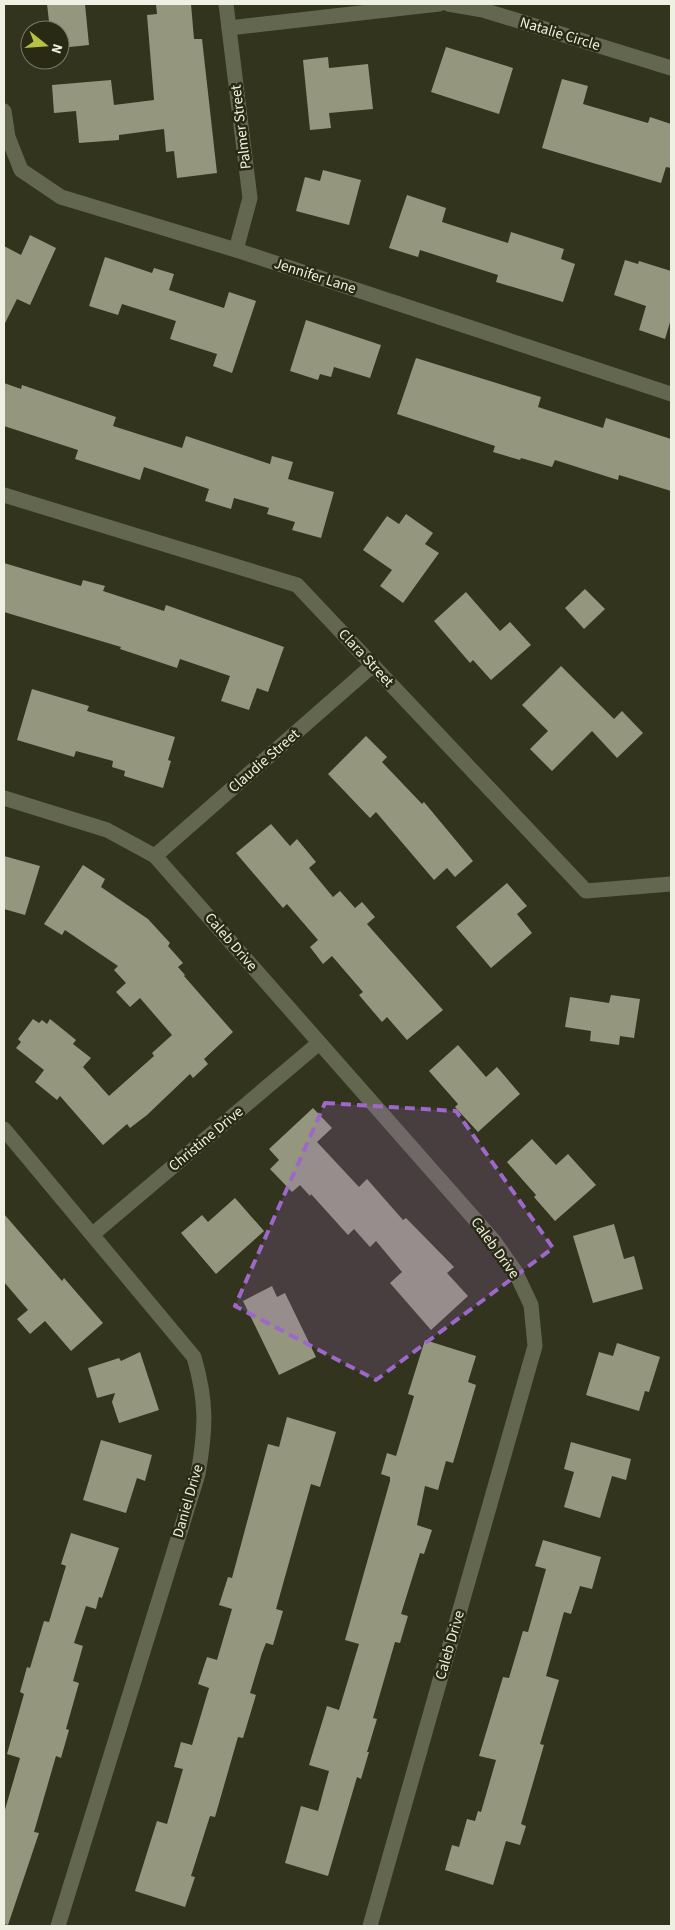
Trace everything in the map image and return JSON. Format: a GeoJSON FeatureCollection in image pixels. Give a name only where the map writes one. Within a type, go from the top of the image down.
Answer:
{"type":"FeatureCollection","features":[{"type":"Feature","properties":{"kind":"street","name":"Palmer Street"},"geometry":{"type":"LineString","coordinates":[[226,4],[250,198],[236,250]]}},
{"type":"Feature","properties":{"kind":"street"},"geometry":{"type":"LineString","coordinates":[[229,28],[440,4]]}},
{"type":"Feature","properties":{"kind":"street","name":"Natalie Circle"},"geometry":{"type":"LineString","coordinates":[[448,4],[483,10],[671,68]]}},
{"type":"Feature","properties":{"kind":"street","name":"Jennifer Lane"},"geometry":{"type":"LineString","coordinates":[[4,111],[8,137],[21,170],[61,196],[236,250],[671,394]]}},
{"type":"Feature","properties":{"kind":"street","name":"Clara Street"},"geometry":{"type":"LineString","coordinates":[[4,495],[297,585],[586,891],[671,884]]}},
{"type":"Feature","properties":{"kind":"street","name":"Claudie Street"},"geometry":{"type":"LineString","coordinates":[[155,856],[373,666]]}},
{"type":"Feature","properties":{"kind":"street","name":"Caleb Drive"},"geometry":{"type":"LineString","coordinates":[[4,798],[107,830],[155,856],[494,1240],[515,1270],[532,1305],[535,1346],[370,1926]]}},
{"type":"Feature","properties":{"kind":"street","name":"Christine Drive"},"geometry":{"type":"LineString","coordinates":[[92,1234],[319,1043]]}},
{"type":"Feature","properties":{"kind":"street","name":"Daniel Drive"},"geometry":{"type":"LineString","coordinates":[[4,1129],[194,1356],[203,1386],[205,1432],[198,1474],[58,1926]]}},
{"type":"Feature","properties":{"kind":"highlighted area"},"geometry":{"type":"Polygon","coordinates":[[[325,1103],[456,1111],[553,1248],[376,1380],[235,1306],[325,1103]]]}},
{"type":"Feature","properties":{"kind":"building"},"geometry":{"type":"Polygon","coordinates":[[[47,4],[85,4],[89,45],[70,47],[70,20],[49,20],[47,4]]]}},
{"type":"Feature","properties":{"kind":"building"},"geometry":{"type":"Polygon","coordinates":[[[156,4],[191,4],[194,39],[202,39],[217,173],[177,178],[174,151],[166,152],[164,129],[119,135],[119,140],[79,143],[76,111],[54,113],[52,85],[111,80],[114,105],[154,100],[147,15],[157,14],[156,4]]]}},
{"type":"Feature","properties":{"kind":"building"},"geometry":{"type":"Polygon","coordinates":[[[446,47],[513,68],[499,114],[431,92],[446,47]]]}},
{"type":"Feature","properties":{"kind":"building"},"geometry":{"type":"Polygon","coordinates":[[[328,57],[329,68],[368,64],[373,109],[329,113],[331,128],[310,130],[303,60],[328,57]]]}},
{"type":"Feature","properties":{"kind":"building"},"geometry":{"type":"Polygon","coordinates":[[[562,79],[588,86],[583,104],[648,123],[650,117],[671,124],[671,168],[666,167],[661,183],[542,148],[562,79]]]}},
{"type":"Feature","properties":{"kind":"building"},"geometry":{"type":"Polygon","coordinates":[[[323,170],[361,180],[349,225],[296,211],[305,177],[320,181],[323,170]]]}},
{"type":"Feature","properties":{"kind":"building"},"geometry":{"type":"Polygon","coordinates":[[[407,195],[446,208],[442,222],[508,243],[511,232],[564,249],[561,259],[575,264],[563,302],[496,282],[498,275],[420,250],[418,257],[389,248],[407,195]]]}},
{"type":"Feature","properties":{"kind":"building"},"geometry":{"type":"Polygon","coordinates":[[[30,235],[56,248],[30,305],[17,299],[4,325],[4,246],[21,255],[30,235]]]}},
{"type":"Feature","properties":{"kind":"building"},"geometry":{"type":"Polygon","coordinates":[[[105,257],[152,273],[154,268],[174,274],[169,290],[224,308],[229,292],[256,301],[232,373],[213,366],[217,354],[170,339],[176,321],[122,304],[118,315],[89,306],[105,257]]]}},
{"type":"Feature","properties":{"kind":"building"},"geometry":{"type":"Polygon","coordinates":[[[625,260],[638,264],[639,261],[671,271],[671,319],[665,339],[639,330],[646,306],[614,295],[625,260]]]}},
{"type":"Feature","properties":{"kind":"building"},"geometry":{"type":"Polygon","coordinates":[[[306,320],[381,345],[370,378],[334,367],[331,377],[320,374],[318,380],[290,371],[306,320]]]}},
{"type":"Feature","properties":{"kind":"building"},"geometry":{"type":"Polygon","coordinates":[[[416,358],[541,397],[538,407],[603,428],[606,418],[671,439],[671,491],[619,475],[618,480],[555,460],[552,467],[521,458],[520,460],[493,452],[495,446],[397,414],[416,358]]]}},
{"type":"Feature","properties":{"kind":"building"},"geometry":{"type":"Polygon","coordinates":[[[4,383],[21,389],[22,385],[116,417],[113,426],[182,448],[186,436],[270,464],[272,456],[293,462],[288,479],[334,492],[321,538],[292,530],[295,522],[267,514],[269,508],[234,498],[231,509],[205,501],[209,489],[144,467],[140,480],[75,459],[78,450],[4,426],[4,383]]]}},
{"type":"Feature","properties":{"kind":"building"},"geometry":{"type":"Polygon","coordinates":[[[406,514],[433,533],[425,544],[439,553],[403,603],[380,586],[392,570],[363,550],[387,516],[399,524],[406,514]]]}},
{"type":"Feature","properties":{"kind":"building"},"geometry":{"type":"Polygon","coordinates":[[[4,563],[81,586],[83,580],[105,586],[103,591],[164,611],[166,605],[284,647],[268,692],[257,688],[249,710],[221,701],[230,676],[180,659],[177,668],[120,649],[121,647],[4,612],[4,563]]]}},
{"type":"Feature","properties":{"kind":"building"},"geometry":{"type":"Polygon","coordinates":[[[585,589],[605,609],[584,629],[565,608],[585,589]]]}},
{"type":"Feature","properties":{"kind":"building"},"geometry":{"type":"Polygon","coordinates":[[[466,592],[500,631],[510,622],[531,645],[491,680],[473,660],[470,663],[434,621],[466,592]]]}},
{"type":"Feature","properties":{"kind":"building"},"geometry":{"type":"Polygon","coordinates":[[[561,666],[614,719],[622,711],[643,733],[617,758],[592,731],[552,771],[530,749],[548,731],[522,705],[561,666]]]}},
{"type":"Feature","properties":{"kind":"building"},"geometry":{"type":"Polygon","coordinates":[[[32,689],[89,706],[87,711],[175,737],[168,760],[171,761],[163,788],[124,776],[125,771],[112,767],[113,761],[76,751],[74,757],[17,740],[32,689]]]}},
{"type":"Feature","properties":{"kind":"building"},"geometry":{"type":"Polygon","coordinates":[[[366,736],[387,757],[382,762],[422,804],[424,802],[473,861],[455,877],[447,868],[434,880],[376,812],[370,818],[328,774],[366,736]]]}},
{"type":"Feature","properties":{"kind":"building"},"geometry":{"type":"Polygon","coordinates":[[[271,824],[290,846],[297,839],[316,862],[309,868],[333,897],[340,891],[355,908],[362,902],[375,917],[367,924],[443,1010],[407,1040],[387,1017],[382,1022],[359,995],[363,992],[332,956],[323,964],[310,947],[318,940],[287,904],[283,908],[236,853],[271,824]]]}},
{"type":"Feature","properties":{"kind":"building"},"geometry":{"type":"Polygon","coordinates":[[[4,856],[40,866],[25,915],[4,909],[4,856]]]}},
{"type":"Feature","properties":{"kind":"building"},"geometry":{"type":"Polygon","coordinates":[[[83,865],[105,879],[101,887],[148,919],[170,943],[168,946],[183,963],[178,967],[184,976],[233,1032],[204,1059],[208,1064],[193,1078],[190,1074],[147,1115],[130,1128],[127,1124],[103,1145],[60,1096],[57,1100],[35,1082],[44,1070],[16,1048],[21,1042],[18,1039],[33,1019],[39,1023],[42,1020],[47,1024],[50,1019],[76,1040],[73,1044],[91,1058],[83,1067],[109,1096],[154,1056],[152,1053],[172,1035],[140,998],[130,1007],[116,992],[126,983],[114,970],[118,966],[65,930],[62,935],[44,924],[83,865]]]}},
{"type":"Feature","properties":{"kind":"building"},"geometry":{"type":"Polygon","coordinates":[[[507,883],[527,906],[517,914],[532,933],[491,968],[456,927],[507,883]]]}},
{"type":"Feature","properties":{"kind":"building"},"geometry":{"type":"Polygon","coordinates":[[[611,995],[640,999],[634,1038],[620,1036],[619,1045],[590,1041],[591,1031],[565,1027],[570,997],[609,1003],[611,995]]]}},
{"type":"Feature","properties":{"kind":"building"},"geometry":{"type":"Polygon","coordinates":[[[458,1045],[486,1077],[497,1067],[520,1094],[478,1132],[455,1107],[458,1104],[429,1071],[458,1045]]]}},
{"type":"Feature","properties":{"kind":"building"},"geometry":{"type":"Polygon","coordinates":[[[313,1108],[332,1128],[317,1142],[359,1187],[367,1179],[403,1220],[406,1218],[454,1267],[447,1273],[468,1296],[431,1330],[390,1283],[402,1272],[376,1241],[370,1247],[354,1229],[348,1235],[311,1194],[310,1196],[300,1185],[292,1192],[270,1169],[279,1160],[269,1149],[313,1108]]]}},
{"type":"Feature","properties":{"kind":"building"},"geometry":{"type":"Polygon","coordinates":[[[532,1139],[556,1165],[568,1154],[596,1185],[555,1221],[534,1197],[536,1195],[507,1162],[532,1139]]]}},
{"type":"Feature","properties":{"kind":"building"},"geometry":{"type":"Polygon","coordinates":[[[235,1198],[264,1231],[216,1274],[181,1233],[202,1215],[208,1222],[235,1198]]]}},
{"type":"Feature","properties":{"kind":"building"},"geometry":{"type":"Polygon","coordinates":[[[4,1214],[62,1281],[64,1278],[103,1323],[71,1351],[45,1321],[30,1334],[17,1319],[28,1310],[4,1282],[4,1214]]]}},
{"type":"Feature","properties":{"kind":"building"},"geometry":{"type":"Polygon","coordinates":[[[614,1224],[624,1259],[634,1256],[643,1289],[593,1303],[573,1236],[614,1224]]]}},
{"type":"Feature","properties":{"kind":"building"},"geometry":{"type":"Polygon","coordinates":[[[272,1286],[277,1297],[285,1293],[316,1357],[279,1375],[243,1301],[272,1286]]]}},
{"type":"Feature","properties":{"kind":"building"},"geometry":{"type":"Polygon","coordinates":[[[425,1340],[476,1356],[468,1382],[476,1385],[453,1463],[446,1461],[438,1490],[425,1486],[417,1525],[432,1530],[424,1554],[420,1553],[401,1614],[408,1616],[400,1643],[395,1642],[373,1718],[377,1719],[367,1752],[369,1752],[361,1779],[357,1777],[328,1876],[285,1863],[301,1806],[318,1811],[329,1771],[309,1765],[327,1706],[339,1710],[359,1644],[345,1640],[390,1481],[390,1477],[381,1474],[387,1453],[396,1456],[414,1396],[408,1394],[425,1340]]]}},
{"type":"Feature","properties":{"kind":"building"},"geometry":{"type":"Polygon","coordinates":[[[617,1343],[660,1357],[649,1392],[645,1391],[639,1411],[586,1395],[599,1352],[613,1356],[617,1343]]]}},
{"type":"Feature","properties":{"kind":"building"},"geometry":{"type":"Polygon","coordinates":[[[140,1352],[159,1410],[119,1423],[112,1402],[115,1393],[97,1398],[88,1368],[119,1358],[121,1361],[140,1352]]]}},
{"type":"Feature","properties":{"kind":"building"},"geometry":{"type":"Polygon","coordinates":[[[287,1417],[336,1432],[320,1487],[311,1484],[276,1609],[283,1611],[273,1645],[266,1643],[262,1653],[250,1693],[256,1695],[243,1738],[238,1737],[215,1817],[210,1816],[191,1876],[195,1877],[185,1907],[135,1891],[157,1821],[167,1824],[183,1769],[174,1767],[181,1742],[192,1745],[209,1688],[198,1684],[207,1657],[217,1660],[232,1609],[219,1605],[228,1577],[232,1578],[268,1444],[279,1447],[287,1417]]]}},
{"type":"Feature","properties":{"kind":"building"},"geometry":{"type":"Polygon","coordinates":[[[101,1440],[152,1455],[145,1481],[137,1478],[126,1513],[83,1500],[101,1440]]]}},
{"type":"Feature","properties":{"kind":"building"},"geometry":{"type":"Polygon","coordinates":[[[571,1442],[631,1459],[626,1480],[612,1476],[600,1518],[564,1507],[574,1472],[564,1469],[571,1442]]]}},
{"type":"Feature","properties":{"kind":"building"},"geometry":{"type":"Polygon","coordinates":[[[71,1533],[119,1548],[102,1598],[99,1597],[96,1609],[86,1606],[74,1643],[83,1646],[73,1681],[79,1683],[66,1729],[69,1730],[61,1758],[56,1756],[34,1832],[39,1833],[8,1925],[4,1924],[4,1813],[20,1758],[7,1754],[24,1694],[20,1692],[27,1667],[30,1668],[44,1621],[49,1622],[66,1566],[61,1564],[71,1533]]]}},
{"type":"Feature","properties":{"kind":"building"},"geometry":{"type":"Polygon","coordinates":[[[543,1540],[601,1557],[592,1589],[580,1586],[571,1614],[564,1612],[546,1676],[559,1680],[540,1744],[544,1745],[521,1824],[526,1826],[520,1845],[506,1841],[493,1885],[445,1870],[452,1845],[459,1847],[467,1819],[475,1821],[478,1811],[481,1812],[496,1760],[479,1756],[503,1677],[509,1678],[523,1631],[528,1632],[546,1569],[535,1566],[543,1540]]]}}]}
